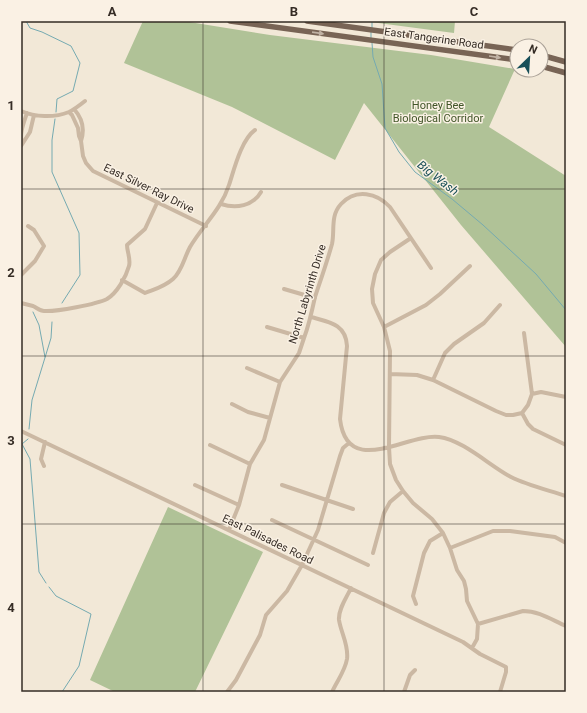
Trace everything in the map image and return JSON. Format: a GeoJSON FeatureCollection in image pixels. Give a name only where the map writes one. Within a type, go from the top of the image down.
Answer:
{"type":"FeatureCollection","features":[{"type":"Feature","properties":{"kind":"main road","name":"East Tangerine Road"},"geometry":{"type":"LineString","coordinates":[[230,21],[509,59]]}},
{"type":"Feature","properties":{"kind":"main road","name":"East Tangerine Road"},"geometry":{"type":"LineString","coordinates":[[307,21],[509,49]]}},
{"type":"Feature","properties":{"kind":"main road"},"geometry":{"type":"LineString","coordinates":[[549,57],[566,62]]}},
{"type":"Feature","properties":{"kind":"main road"},"geometry":{"type":"LineString","coordinates":[[549,68],[566,73]]}},
{"type":"Feature","properties":{"kind":"street"},"geometry":{"type":"LineString","coordinates":[[21,111],[27,114],[52,116],[69,112],[85,101]]}},
{"type":"Feature","properties":{"kind":"street","name":"East Silver Ray Drive"},"geometry":{"type":"LineString","coordinates":[[74,109],[83,124],[81,141]]}},
{"type":"Feature","properties":{"kind":"street","name":"East Silver Ray Drive"},"geometry":{"type":"LineString","coordinates":[[69,112],[78,128],[83,156],[93,171],[206,226]]}},
{"type":"Feature","properties":{"kind":"street"},"geometry":{"type":"LineString","coordinates":[[22,144],[21,140],[23,128],[27,114]]}},
{"type":"Feature","properties":{"kind":"street"},"geometry":{"type":"LineString","coordinates":[[22,144],[30,132],[34,115]]}},
{"type":"Feature","properties":{"kind":"street"},"geometry":{"type":"LineString","coordinates":[[122,280],[145,293],[167,284],[177,274],[190,248],[221,204],[236,162],[248,137],[255,130]]}},
{"type":"Feature","properties":{"kind":"street"},"geometry":{"type":"LineString","coordinates":[[221,204],[228,206],[242,206],[256,199],[261,192]]}},
{"type":"Feature","properties":{"kind":"street","name":"North Labyrinth Drive"},"geometry":{"type":"LineString","coordinates":[[229,530],[239,504],[250,464],[264,440],[280,382],[299,353],[311,317],[315,298],[332,242],[333,223],[336,212],[342,203],[351,197],[363,194],[374,195],[382,199],[390,207],[432,268]]}},
{"type":"Feature","properties":{"kind":"street"},"geometry":{"type":"LineString","coordinates":[[21,303],[42,311],[64,310],[106,299],[114,293],[129,265],[127,245],[145,229],[158,202]]}},
{"type":"Feature","properties":{"kind":"street"},"geometry":{"type":"LineString","coordinates":[[21,275],[35,262],[44,246],[34,230],[28,226]]}},
{"type":"Feature","properties":{"kind":"street"},"geometry":{"type":"LineString","coordinates":[[411,238],[381,260],[375,274],[372,289],[373,303],[384,327],[390,351],[390,464],[396,480],[403,491],[432,519],[450,548],[457,570],[464,582],[467,601],[478,624],[477,639],[472,648]]}},
{"type":"Feature","properties":{"kind":"street"},"geometry":{"type":"LineString","coordinates":[[384,327],[426,305],[470,266]]}},
{"type":"Feature","properties":{"kind":"street"},"geometry":{"type":"LineString","coordinates":[[284,289],[315,298]]}},
{"type":"Feature","properties":{"kind":"street"},"geometry":{"type":"LineString","coordinates":[[432,380],[446,353],[454,344],[484,323],[500,305]]}},
{"type":"Feature","properties":{"kind":"street"},"geometry":{"type":"LineString","coordinates":[[311,317],[338,326],[344,333],[346,339],[347,346],[340,420],[341,431],[349,443],[360,449],[370,451],[426,437],[439,437],[454,441],[511,477],[566,496]]}},
{"type":"Feature","properties":{"kind":"street"},"geometry":{"type":"LineString","coordinates":[[267,327],[304,338]]}},
{"type":"Feature","properties":{"kind":"street"},"geometry":{"type":"LineString","coordinates":[[390,374],[417,375],[432,380],[501,413],[513,415],[522,413],[528,405],[532,394],[524,333]]}},
{"type":"Feature","properties":{"kind":"street"},"geometry":{"type":"LineString","coordinates":[[246,368],[280,382]]}},
{"type":"Feature","properties":{"kind":"street"},"geometry":{"type":"LineString","coordinates":[[532,394],[541,392],[566,396]]}},
{"type":"Feature","properties":{"kind":"street"},"geometry":{"type":"LineString","coordinates":[[232,404],[248,412],[270,418]]}},
{"type":"Feature","properties":{"kind":"street"},"geometry":{"type":"LineString","coordinates":[[522,413],[528,424],[534,429],[566,445]]}},
{"type":"Feature","properties":{"kind":"street","name":"East Palisades Road"},"geometry":{"type":"LineString","coordinates":[[21,431],[456,639],[506,667],[500,692]]}},
{"type":"Feature","properties":{"kind":"street"},"geometry":{"type":"LineString","coordinates":[[44,466],[41,459],[45,442]]}},
{"type":"Feature","properties":{"kind":"street"},"geometry":{"type":"LineString","coordinates":[[227,692],[236,680],[260,635],[266,615],[288,591],[302,565],[318,530],[340,456],[344,448],[349,443]]}},
{"type":"Feature","properties":{"kind":"street"},"geometry":{"type":"LineString","coordinates":[[210,445],[250,464]]}},
{"type":"Feature","properties":{"kind":"street"},"geometry":{"type":"LineString","coordinates":[[195,485],[239,504]]}},
{"type":"Feature","properties":{"kind":"street"},"geometry":{"type":"LineString","coordinates":[[282,485],[353,509]]}},
{"type":"Feature","properties":{"kind":"street"},"geometry":{"type":"LineString","coordinates":[[373,553],[384,513],[390,502],[403,491]]}},
{"type":"Feature","properties":{"kind":"street"},"geometry":{"type":"LineString","coordinates":[[272,520],[368,565]]}},
{"type":"Feature","properties":{"kind":"street"},"geometry":{"type":"LineString","coordinates":[[450,548],[493,531],[510,531],[555,537],[566,543]]}},
{"type":"Feature","properties":{"kind":"street"},"geometry":{"type":"LineString","coordinates":[[416,604],[413,596],[424,553],[430,541],[442,533]]}},
{"type":"Feature","properties":{"kind":"street"},"geometry":{"type":"LineString","coordinates":[[332,692],[345,667],[348,657],[339,615],[351,588]]}},
{"type":"Feature","properties":{"kind":"street"},"geometry":{"type":"LineString","coordinates":[[478,624],[523,611],[530,611],[538,613],[566,626]]}},
{"type":"Feature","properties":{"kind":"street"},"geometry":{"type":"LineString","coordinates":[[404,692],[410,675],[415,670]]}},
{"type":"Feature","properties":{"kind":"green space","name":"Honey Bee Biological Corridor"},"geometry":{"type":"Polygon","coordinates":[[[143,21],[183,21],[270,35],[431,55],[509,68],[509,78],[511,78],[489,127],[566,176],[566,347],[461,225],[364,103],[335,160],[232,107],[124,63],[143,21]]]}},
{"type":"Feature","properties":{"kind":"green space"},"geometry":{"type":"Polygon","coordinates":[[[363,21],[455,21],[454,33],[363,21]]]}},
{"type":"Feature","properties":{"kind":"green space"},"geometry":{"type":"Polygon","coordinates":[[[168,507],[263,552],[195,692],[115,692],[90,680],[168,507]]]}},
{"type":"Feature","properties":{"kind":"waterway"},"geometry":{"type":"LineString","coordinates":[[26,21],[30,28],[71,46],[80,63],[73,91],[57,99],[56,112]]}},
{"type":"Feature","properties":{"kind":"waterway","name":"Big Wash"},"geometry":{"type":"LineString","coordinates":[[372,21],[372,28]]}},
{"type":"Feature","properties":{"kind":"waterway","name":"Big Wash"},"geometry":{"type":"LineString","coordinates":[[371,32],[371,38]]}},
{"type":"Feature","properties":{"kind":"waterway","name":"Big Wash"},"geometry":{"type":"LineString","coordinates":[[372,43],[373,57],[382,84],[385,128],[399,152],[415,172],[452,199],[483,225],[536,274],[566,310]]}},
{"type":"Feature","properties":{"kind":"waterway"},"geometry":{"type":"LineString","coordinates":[[55,119],[52,140],[52,172],[79,233],[80,275],[62,303]]}},
{"type":"Feature","properties":{"kind":"waterway"},"geometry":{"type":"LineString","coordinates":[[33,312],[39,325],[45,357]]}},
{"type":"Feature","properties":{"kind":"waterway"},"geometry":{"type":"LineString","coordinates":[[29,429],[32,400],[51,338],[52,322]]}},
{"type":"Feature","properties":{"kind":"waterway"},"geometry":{"type":"LineString","coordinates":[[28,439],[22,444],[30,459],[39,572],[46,583]]}},
{"type":"Feature","properties":{"kind":"waterway"},"geometry":{"type":"LineString","coordinates":[[49,587],[56,596],[91,614],[79,666],[62,692]]}}]}
